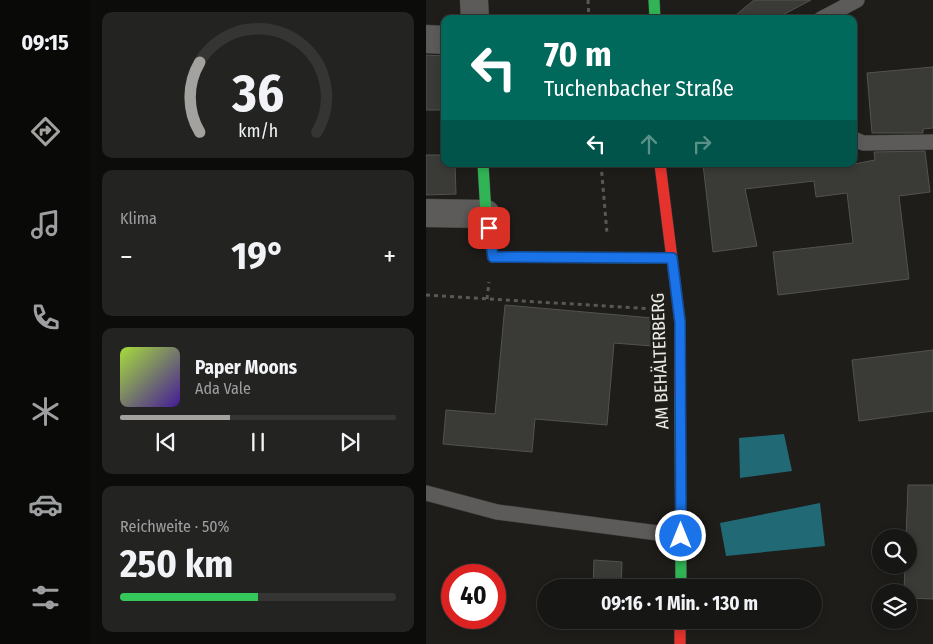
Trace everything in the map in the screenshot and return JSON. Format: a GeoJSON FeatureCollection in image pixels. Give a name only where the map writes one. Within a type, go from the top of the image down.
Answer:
{"type":"FeatureCollection","features":[{"type":"Feature","properties":{"kind":"street"},"geometry":{"type":"LineString","coordinates":[[474,0],[475,15]]}},
{"type":"Feature","properties":{"kind":"street"},"geometry":{"type":"LineString","coordinates":[[654,0],[655,15]]}},
{"type":"Feature","properties":{"kind":"street"},"geometry":{"type":"LineString","coordinates":[[426,39],[441,40]]}},
{"type":"Feature","properties":{"kind":"street"},"geometry":{"type":"LineString","coordinates":[[483,167],[486,214],[493,257],[672,258]]}},
{"type":"Feature","properties":{"kind":"street","name":"AM BEHÄLTERBERG"},"geometry":{"type":"LineString","coordinates":[[660,167],[680,338],[680,579]]}},
{"type":"Feature","properties":{"kind":"street"},"geometry":{"type":"LineString","coordinates":[[426,214],[486,214]]}},
{"type":"Feature","properties":{"kind":"street"},"geometry":{"type":"LineString","coordinates":[[680,629],[680,644]]}},
{"type":"Feature","properties":{"kind":"lane"},"geometry":{"type":"LineString","coordinates":[[829,15],[857,0]]}},
{"type":"Feature","properties":{"kind":"lane"},"geometry":{"type":"LineString","coordinates":[[857,140],[863,143],[933,142]]}},
{"type":"Feature","properties":{"kind":"lane"},"geometry":{"type":"LineString","coordinates":[[426,493],[497,512],[681,536]]}},
{"type":"Feature","properties":{"kind":"path"},"geometry":{"type":"LineString","coordinates":[[588,0],[589,15]]}},
{"type":"Feature","properties":{"kind":"path"},"geometry":{"type":"LineString","coordinates":[[601,167],[609,258]]}},
{"type":"Feature","properties":{"kind":"path"},"geometry":{"type":"LineString","coordinates":[[487,299],[489,282]]}},
{"type":"Feature","properties":{"kind":"path"},"geometry":{"type":"LineString","coordinates":[[426,295],[678,310]]}},
{"type":"Feature","properties":{"kind":"water"},"geometry":{"type":"Polygon","coordinates":[[[784,434],[792,471],[740,478],[739,438],[784,434]]]}},
{"type":"Feature","properties":{"kind":"water"},"geometry":{"type":"Polygon","coordinates":[[[820,503],[825,546],[726,556],[720,523],[820,503]]]}},
{"type":"Feature","properties":{"kind":"building"},"geometry":{"type":"Polygon","coordinates":[[[754,0],[811,0],[783,15],[736,15],[754,0]]]}},
{"type":"Feature","properties":{"kind":"building"},"geometry":{"type":"Polygon","coordinates":[[[426,55],[441,56],[441,110],[426,110],[426,55]]]}},
{"type":"Feature","properties":{"kind":"building"},"geometry":{"type":"Polygon","coordinates":[[[933,67],[933,128],[923,129],[923,133],[872,133],[867,73],[933,67]]]}},
{"type":"Feature","properties":{"kind":"building"},"geometry":{"type":"Polygon","coordinates":[[[925,151],[930,192],[899,196],[909,279],[778,295],[773,252],[853,243],[847,193],[816,197],[814,181],[745,189],[757,246],[713,252],[703,167],[857,167],[857,163],[875,160],[874,152],[925,151]]]}},
{"type":"Feature","properties":{"kind":"building"},"geometry":{"type":"Polygon","coordinates":[[[426,155],[441,155],[441,167],[455,167],[456,194],[426,195],[426,155]]]}},
{"type":"Feature","properties":{"kind":"building"},"geometry":{"type":"Polygon","coordinates":[[[505,305],[664,319],[664,347],[614,343],[607,425],[535,419],[532,452],[443,444],[446,410],[495,414],[505,305]]]}},
{"type":"Feature","properties":{"kind":"building"},"geometry":{"type":"Polygon","coordinates":[[[933,350],[933,411],[859,421],[852,360],[933,350]]]}},
{"type":"Feature","properties":{"kind":"building"},"geometry":{"type":"Polygon","coordinates":[[[908,485],[933,485],[933,599],[917,598],[917,584],[904,584],[905,574],[917,574],[917,529],[906,529],[908,485]]]}},
{"type":"Feature","properties":{"kind":"building"},"geometry":{"type":"Polygon","coordinates":[[[594,560],[622,562],[621,579],[593,579],[594,560]]]}},
{"type":"Feature","properties":{"kind":"traffic: fast"},"geometry":{"type":"LineString","coordinates":[[654,0],[655,15]]}},
{"type":"Feature","properties":{"kind":"traffic: fast"},"geometry":{"type":"LineString","coordinates":[[483,167],[486,214],[493,257],[672,258]]}},
{"type":"Feature","properties":{"kind":"traffic: fast"},"geometry":{"type":"LineString","coordinates":[[680,396],[681,579]]}},
{"type":"Feature","properties":{"kind":"traffic: jam"},"geometry":{"type":"LineString","coordinates":[[660,167],[680,322],[680,396]]}},
{"type":"Feature","properties":{"kind":"traffic: jam"},"geometry":{"type":"LineString","coordinates":[[680,629],[680,644]]}},
{"type":"Feature","properties":{"kind":"route"},"geometry":{"type":"LineString","coordinates":[[489,228],[493,257],[672,258],[680,322],[681,536]]}}]}
